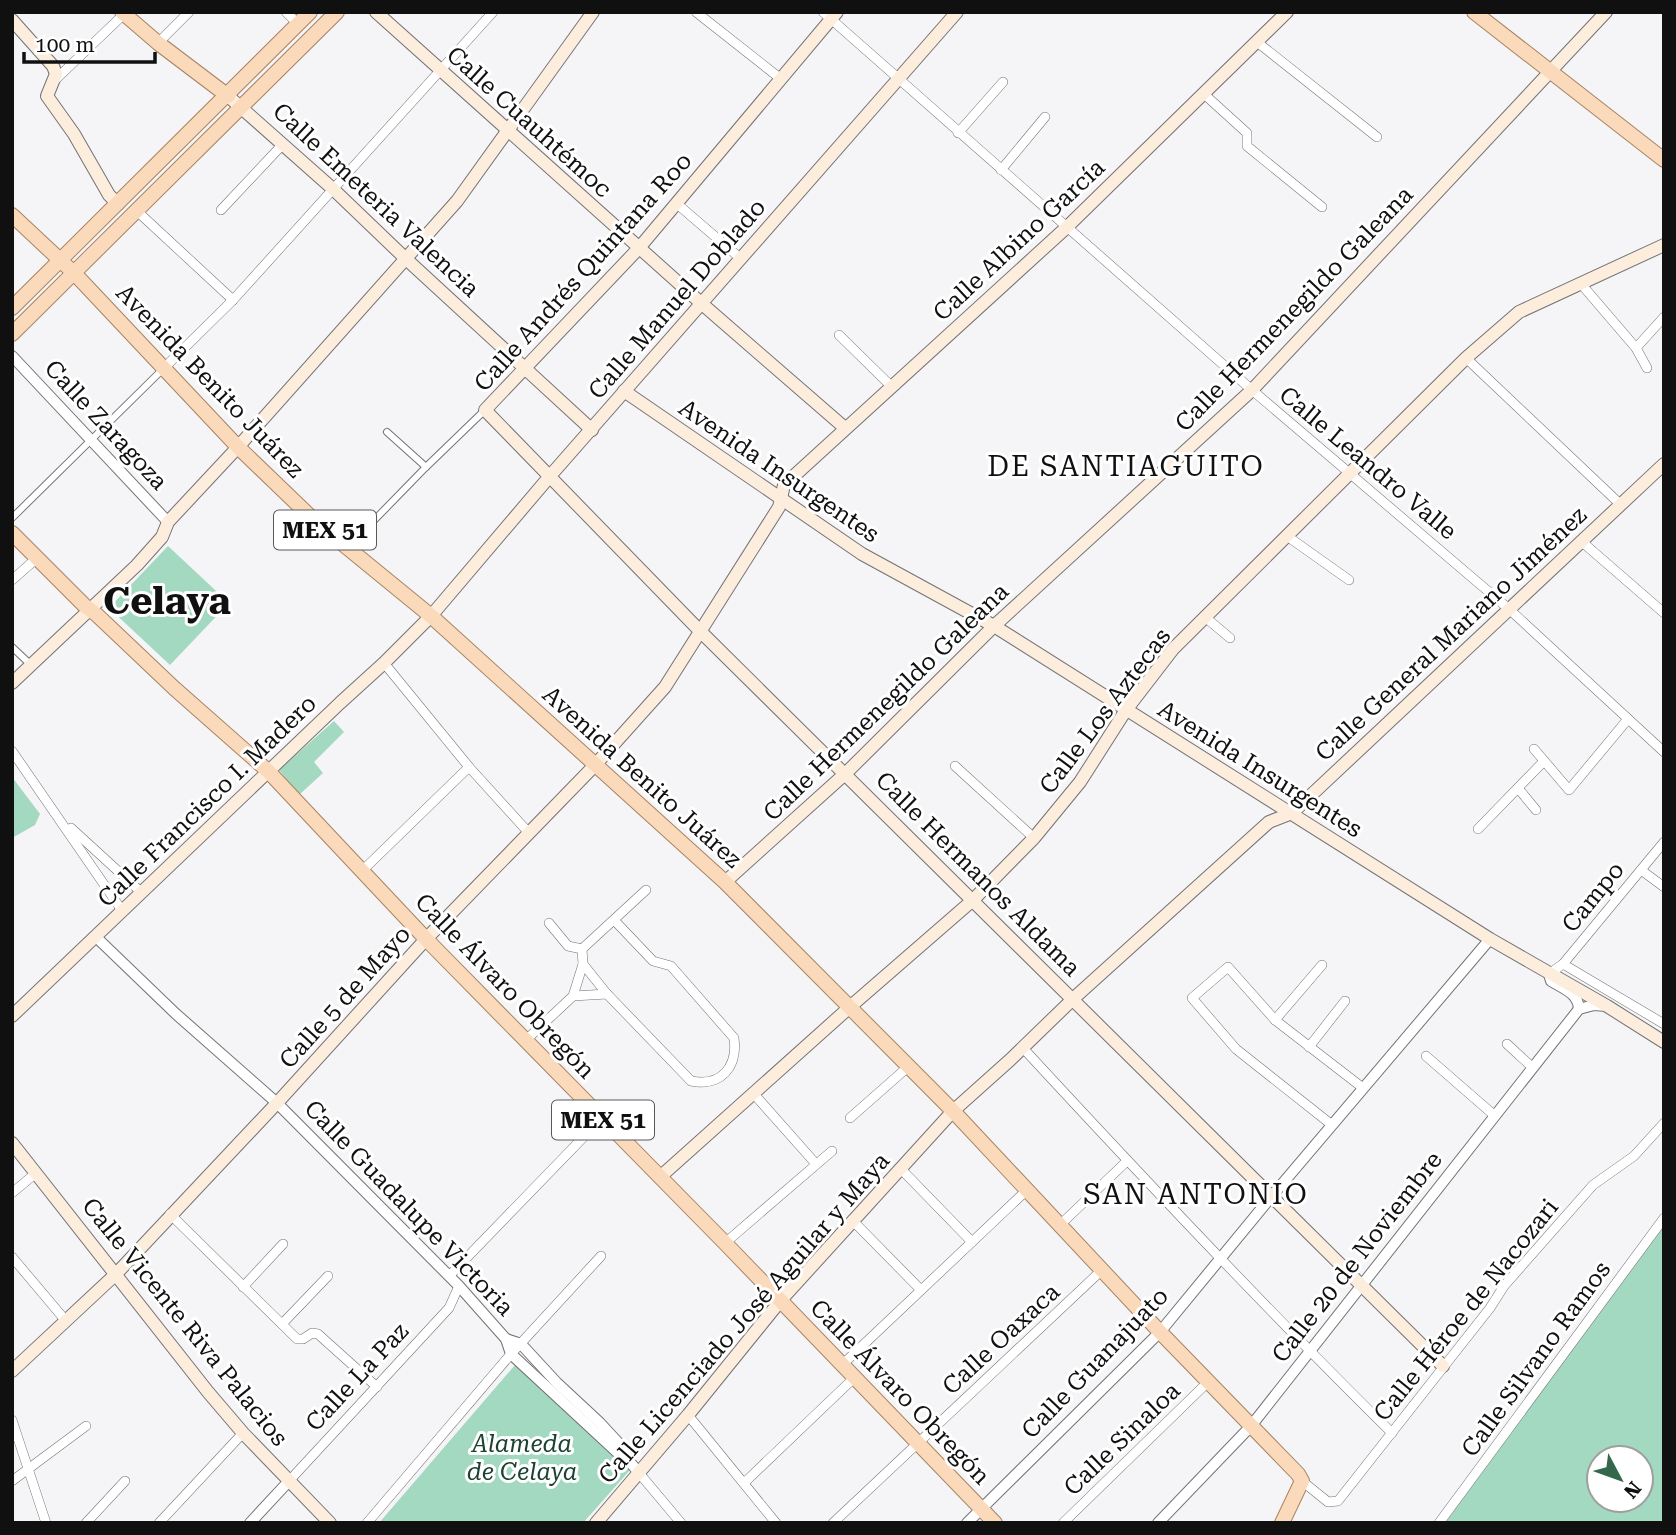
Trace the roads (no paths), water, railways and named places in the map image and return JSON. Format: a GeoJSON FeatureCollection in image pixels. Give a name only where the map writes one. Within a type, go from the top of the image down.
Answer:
{"type":"FeatureCollection","features":[{"type":"Feature","properties":{"kind":"main road"},"geometry":{"type":"LineString","coordinates":[[12,308],[310,12]]}},
{"type":"Feature","properties":{"kind":"main road"},"geometry":{"type":"LineString","coordinates":[[12,334],[337,12]]}},
{"type":"Feature","properties":{"kind":"main road","name":"Calle Cuauhtémoc"},"geometry":{"type":"LineString","coordinates":[[376,12],[440,72],[845,428]]}},
{"type":"Feature","properties":{"kind":"main road"},"geometry":{"type":"LineString","coordinates":[[12,683],[90,611],[162,537],[168,522],[457,201],[593,12]]}},
{"type":"Feature","properties":{"kind":"main road","name":"Calle Manuel Doblado"},"geometry":{"type":"LineString","coordinates":[[431,616],[624,391],[957,12]]}},
{"type":"Feature","properties":{"kind":"main road","name":"Calle Albino García"},"geometry":{"type":"LineString","coordinates":[[781,497],[784,485],[1067,227],[1287,12]]}},
{"type":"Feature","properties":{"kind":"main road"},"geometry":{"type":"LineString","coordinates":[[1474,12],[1664,160]]}},
{"type":"Feature","properties":{"kind":"main road","name":"Calle Hermenegildo Galeana"},"geometry":{"type":"LineString","coordinates":[[725,882],[846,773],[994,626],[1252,390],[1606,12]]}},
{"type":"Feature","properties":{"kind":"main road","name":"Calle Emeteria Valencia"},"geometry":{"type":"LineString","coordinates":[[123,13],[243,108],[334,189],[592,430]]}},
{"type":"Feature","properties":{"kind":"main road","name":"Calle Andrés Quintana Roo"},"geometry":{"type":"LineString","coordinates":[[485,410],[639,248],[781,79],[830,14]]}},
{"type":"Feature","properties":{"kind":"main road"},"geometry":{"type":"LineString","coordinates":[[12,20],[53,66],[56,74],[47,96],[74,134],[109,195],[118,204]]}},
{"type":"Feature","properties":{"kind":"main road","name":"MEX 51"},"geometry":{"type":"LineString","coordinates":[[12,215],[75,274]]}},
{"type":"Feature","properties":{"kind":"main road","name":"Calle Los Aztecas"},"geometry":{"type":"LineString","coordinates":[[660,1177],[973,900],[1034,838],[1080,782],[1126,710],[1173,649],[1466,358],[1519,312],[1664,245]]}},
{"type":"Feature","properties":{"kind":"main road","name":"Avenida Benito Juárez"},"geometry":{"type":"LineString","coordinates":[[75,274],[238,447],[316,522],[431,616],[725,882],[953,1111],[1302,1481]]}},
{"type":"Feature","properties":{"kind":"main road","name":"Avenida Insurgentes"},"geometry":{"type":"LineString","coordinates":[[624,391],[862,554],[994,626],[1490,939],[1664,1042]]}},
{"type":"Feature","properties":{"kind":"main road","name":"Calle Hermanos Aldama"},"geometry":{"type":"LineString","coordinates":[[485,410],[700,631],[1074,998],[1443,1366]]}},
{"type":"Feature","properties":{"kind":"main road","name":"Calle General Mariano Jiménez"},"geometry":{"type":"LineString","coordinates":[[953,1111],[1269,822],[1292,813],[1664,464]]}},
{"type":"Feature","properties":{"kind":"main road","name":"Calle 5 de Mayo"},"geometry":{"type":"LineString","coordinates":[[15,1364],[116,1274],[426,939],[596,764],[665,687],[779,507],[781,497]]}},
{"type":"Feature","properties":{"kind":"main road","name":"MEX 51"},"geometry":{"type":"LineString","coordinates":[[12,533],[90,611]]}},
{"type":"Feature","properties":{"kind":"main road","name":"Calle Álvaro Obregón"},"geometry":{"type":"LineString","coordinates":[[90,611],[268,771],[426,939],[781,1300],[995,1523]]}},
{"type":"Feature","properties":{"kind":"main road","name":"Calle Francisco I. Madero"},"geometry":{"type":"LineString","coordinates":[[12,1016],[431,616]]}},
{"type":"Feature","properties":{"kind":"main road","name":"Calle Licenciado José Aguilar y Maya"},"geometry":{"type":"LineString","coordinates":[[596,1523],[781,1300],[953,1111]]}},
{"type":"Feature","properties":{"kind":"main road","name":"Calle Vicente Riva Palacios"},"geometry":{"type":"LineString","coordinates":[[12,1143],[36,1173],[63,1199],[116,1274],[196,1378],[243,1433],[330,1523]]}},
{"type":"Feature","properties":{"kind":"main road"},"geometry":{"type":"LineString","coordinates":[[1283,1518],[1302,1481]]}},
{"type":"Feature","properties":{"kind":"street"},"geometry":{"type":"LineString","coordinates":[[158,43],[189,12]]}},
{"type":"Feature","properties":{"kind":"street"},"geometry":{"type":"LineString","coordinates":[[286,12],[298,24]]}},
{"type":"Feature","properties":{"kind":"street"},"geometry":{"type":"LineString","coordinates":[[12,518],[233,300],[494,12]]}},
{"type":"Feature","properties":{"kind":"street"},"geometry":{"type":"LineString","coordinates":[[696,12],[781,79]]}},
{"type":"Feature","properties":{"kind":"street"},"geometry":{"type":"LineString","coordinates":[[50,85],[123,13]]}},
{"type":"Feature","properties":{"kind":"street","name":"Calle Leandro Valle"},"geometry":{"type":"LineString","coordinates":[[830,14],[958,133],[1252,390],[1509,609],[1660,749]]}},
{"type":"Feature","properties":{"kind":"street"},"geometry":{"type":"LineString","coordinates":[[1257,42],[1377,137]]}},
{"type":"Feature","properties":{"kind":"street"},"geometry":{"type":"LineString","coordinates":[[958,133],[1003,82]]}},
{"type":"Feature","properties":{"kind":"street"},"geometry":{"type":"LineString","coordinates":[[1204,94],[1247,133],[1247,146],[1322,207]]}},
{"type":"Feature","properties":{"kind":"street"},"geometry":{"type":"LineString","coordinates":[[1001,170],[1045,117]]}},
{"type":"Feature","properties":{"kind":"street"},"geometry":{"type":"LineString","coordinates":[[221,210],[283,144]]}},
{"type":"Feature","properties":{"kind":"street"},"geometry":{"type":"LineString","coordinates":[[676,203],[740,258]]}},
{"type":"Feature","properties":{"kind":"street"},"geometry":{"type":"LineString","coordinates":[[138,212],[233,300]]}},
{"type":"Feature","properties":{"kind":"street"},"geometry":{"type":"LineString","coordinates":[[1582,285],[1636,348],[1647,368]]}},
{"type":"Feature","properties":{"kind":"street"},"geometry":{"type":"LineString","coordinates":[[1636,348],[1664,317]]}},
{"type":"Feature","properties":{"kind":"street"},"geometry":{"type":"LineString","coordinates":[[839,335],[891,386]]}},
{"type":"Feature","properties":{"kind":"street","name":"Calle Zaragoza"},"geometry":{"type":"LineString","coordinates":[[12,356],[168,522]]}},
{"type":"Feature","properties":{"kind":"street"},"geometry":{"type":"LineString","coordinates":[[1466,358],[1620,504]]}},
{"type":"Feature","properties":{"kind":"street","name":"Calle Andrés Quintana Roo"},"geometry":{"type":"LineString","coordinates":[[347,548],[485,410]]}},
{"type":"Feature","properties":{"kind":"street"},"geometry":{"type":"LineString","coordinates":[[387,432],[426,467]]}},
{"type":"Feature","properties":{"kind":"street"},"geometry":{"type":"LineString","coordinates":[[1287,536],[1349,580]]}},
{"type":"Feature","properties":{"kind":"street"},"geometry":{"type":"LineString","coordinates":[[1580,541],[1664,613]]}},
{"type":"Feature","properties":{"kind":"street"},"geometry":{"type":"LineString","coordinates":[[12,580],[37,558]]}},
{"type":"Feature","properties":{"kind":"street"},"geometry":{"type":"LineString","coordinates":[[1205,617],[1230,638]]}},
{"type":"Feature","properties":{"kind":"street"},"geometry":{"type":"LineString","coordinates":[[12,647],[30,664]]}},
{"type":"Feature","properties":{"kind":"street"},"geometry":{"type":"LineString","coordinates":[[384,663],[469,766],[529,833]]}},
{"type":"Feature","properties":{"kind":"street"},"geometry":{"type":"LineString","coordinates":[[1534,749],[1569,790],[1628,719]]}},
{"type":"Feature","properties":{"kind":"street"},"geometry":{"type":"LineString","coordinates":[[1660,749],[1664,738]]}},
{"type":"Feature","properties":{"kind":"street"},"geometry":{"type":"LineString","coordinates":[[12,751],[123,912]]}},
{"type":"Feature","properties":{"kind":"street"},"geometry":{"type":"LineString","coordinates":[[1478,830],[1544,761]]}},
{"type":"Feature","properties":{"kind":"street"},"geometry":{"type":"LineString","coordinates":[[362,871],[469,766]]}},
{"type":"Feature","properties":{"kind":"street"},"geometry":{"type":"LineString","coordinates":[[955,766],[1034,838]]}},
{"type":"Feature","properties":{"kind":"street"},"geometry":{"type":"LineString","coordinates":[[1518,788],[1536,810]]}},
{"type":"Feature","properties":{"kind":"street"},"geometry":{"type":"LineString","coordinates":[[60,818],[142,893]]}},
{"type":"Feature","properties":{"kind":"street","name":"Campo"},"geometry":{"type":"LineString","coordinates":[[1549,974],[1563,964],[1664,842]]}},
{"type":"Feature","properties":{"kind":"street"},"geometry":{"type":"LineString","coordinates":[[1641,870],[1664,887]]}},
{"type":"Feature","properties":{"kind":"street"},"geometry":{"type":"LineString","coordinates":[[582,949],[646,890]]}},
{"type":"Feature","properties":{"kind":"street"},"geometry":{"type":"LineString","coordinates":[[583,964],[607,994],[691,1081],[714,1081],[724,1074],[736,1051],[734,1038],[671,966],[653,961],[614,920]]}},
{"type":"Feature","properties":{"kind":"street"},"geometry":{"type":"LineString","coordinates":[[549,923],[568,946],[582,949]]}},
{"type":"Feature","properties":{"kind":"street","name":"Calle Guadalupe Victoria"},"geometry":{"type":"LineString","coordinates":[[96,937],[176,1014],[277,1103],[459,1286],[506,1339],[511,1354],[619,1454],[625,1456],[624,1449],[600,1423],[557,1384],[520,1344],[506,1339]]}},
{"type":"Feature","properties":{"kind":"street","name":"Calle Guanajuato"},"geometry":{"type":"LineString","coordinates":[[967,1523],[1160,1332],[1490,939]]}},
{"type":"Feature","properties":{"kind":"street"},"geometry":{"type":"LineString","coordinates":[[526,1040],[573,996],[583,964],[582,949]]}},
{"type":"Feature","properties":{"kind":"street"},"geometry":{"type":"LineString","coordinates":[[1563,964],[1664,1024]]}},
{"type":"Feature","properties":{"kind":"street"},"geometry":{"type":"LineString","coordinates":[[1275,1020],[1322,965]]}},
{"type":"Feature","properties":{"kind":"street"},"geometry":{"type":"LineString","coordinates":[[1332,1125],[1236,1049],[1192,998],[1228,967],[1275,1020],[1363,1088]]}},
{"type":"Feature","properties":{"kind":"street"},"geometry":{"type":"LineString","coordinates":[[1549,974],[1551,981],[1575,995],[1579,1001],[1579,1009],[1607,1006]]}},
{"type":"Feature","properties":{"kind":"street"},"geometry":{"type":"LineString","coordinates":[[573,996],[607,994]]}},
{"type":"Feature","properties":{"kind":"street"},"geometry":{"type":"LineString","coordinates":[[1309,1047],[1345,1001]]}},
{"type":"Feature","properties":{"kind":"street","name":"Calle 20 de Noviembre"},"geometry":{"type":"LineString","coordinates":[[1157,1523],[1251,1426],[1579,1009]]}},
{"type":"Feature","properties":{"kind":"street"},"geometry":{"type":"LineString","coordinates":[[1507,1044],[1533,1068]]}},
{"type":"Feature","properties":{"kind":"street"},"geometry":{"type":"LineString","coordinates":[[1021,1047],[1309,1352],[1392,1433]]}},
{"type":"Feature","properties":{"kind":"street"},"geometry":{"type":"LineString","coordinates":[[1426,1056],[1495,1116]]}},
{"type":"Feature","properties":{"kind":"street"},"geometry":{"type":"LineString","coordinates":[[850,1118],[909,1066]]}},
{"type":"Feature","properties":{"kind":"street"},"geometry":{"type":"LineString","coordinates":[[753,1093],[816,1164]]}},
{"type":"Feature","properties":{"kind":"street"},"geometry":{"type":"LineString","coordinates":[[449,1276],[602,1118]]}},
{"type":"Feature","properties":{"kind":"street","name":"Calle Héroe de Nacozari"},"geometry":{"type":"LineString","coordinates":[[1302,1481],[1328,1502],[1338,1501],[1490,1308],[1504,1286],[1593,1185],[1634,1156],[1664,1123]]}},
{"type":"Feature","properties":{"kind":"street"},"geometry":{"type":"LineString","coordinates":[[725,1243],[832,1151]]}},
{"type":"Feature","properties":{"kind":"street"},"geometry":{"type":"LineString","coordinates":[[1061,1224],[1127,1161]]}},
{"type":"Feature","properties":{"kind":"street"},"geometry":{"type":"LineString","coordinates":[[900,1168],[972,1242]]}},
{"type":"Feature","properties":{"kind":"street"},"geometry":{"type":"LineString","coordinates":[[12,1193],[36,1173]]}},
{"type":"Feature","properties":{"kind":"street"},"geometry":{"type":"LineString","coordinates":[[843,1364],[1028,1189]]}},
{"type":"Feature","properties":{"kind":"street"},"geometry":{"type":"LineString","coordinates":[[170,1214],[297,1339],[303,1339],[312,1333],[318,1334],[377,1387]]}},
{"type":"Feature","properties":{"kind":"street","name":"Calle Silvano Ramos"},"geometry":{"type":"LineString","coordinates":[[1439,1523],[1664,1218]]}},
{"type":"Feature","properties":{"kind":"street"},"geometry":{"type":"LineString","coordinates":[[852,1220],[921,1290]]}},
{"type":"Feature","properties":{"kind":"street"},"geometry":{"type":"LineString","coordinates":[[243,1287],[283,1244]]}},
{"type":"Feature","properties":{"kind":"street"},"geometry":{"type":"LineString","coordinates":[[367,1523],[511,1354],[601,1256]]}},
{"type":"Feature","properties":{"kind":"street"},"geometry":{"type":"LineString","coordinates":[[12,1257],[66,1321]]}},
{"type":"Feature","properties":{"kind":"street","name":"Calle Oaxaca"},"geometry":{"type":"LineString","coordinates":[[833,1523],[1103,1269]]}},
{"type":"Feature","properties":{"kind":"street"},"geometry":{"type":"LineString","coordinates":[[282,1324],[328,1276]]}},
{"type":"Feature","properties":{"kind":"street","name":"Calle La Paz"},"geometry":{"type":"LineString","coordinates":[[250,1523],[449,1308],[459,1286]]}},
{"type":"Feature","properties":{"kind":"street"},"geometry":{"type":"LineString","coordinates":[[744,1483],[855,1377]]}},
{"type":"Feature","properties":{"kind":"street","name":"Calle Sinaloa"},"geometry":{"type":"LineString","coordinates":[[1063,1523],[1208,1382]]}},
{"type":"Feature","properties":{"kind":"street"},"geometry":{"type":"LineString","coordinates":[[688,1415],[776,1523]]}},
{"type":"Feature","properties":{"kind":"street"},"geometry":{"type":"LineString","coordinates":[[12,1420],[46,1523]]}},
{"type":"Feature","properties":{"kind":"street"},"geometry":{"type":"LineString","coordinates":[[12,1481],[86,1426]]}},
{"type":"Feature","properties":{"kind":"street"},"geometry":{"type":"LineString","coordinates":[[159,1523],[243,1433]]}},
{"type":"Feature","properties":{"kind":"street"},"geometry":{"type":"LineString","coordinates":[[625,1456],[681,1523]]}},
{"type":"Feature","properties":{"kind":"street"},"geometry":{"type":"LineString","coordinates":[[86,1523],[125,1482]]}},
{"type":"Feature","properties":{"kind":"district","name":"DE SANTIAGUITO"},"geometry":{"type":"Point","coordinates":[1126,466]}},
{"type":"Feature","properties":{"kind":"district","name":"Celaya"},"geometry":{"type":"Point","coordinates":[167,601]}},
{"type":"Feature","properties":{"kind":"district","name":"SAN ANTONIO"},"geometry":{"type":"Point","coordinates":[1196,1194]}},
{"type":"Feature","properties":{"kind":"park label","name":"Alameda de Celaya"},"geometry":{"type":"Point","coordinates":[522,1458]}}]}
